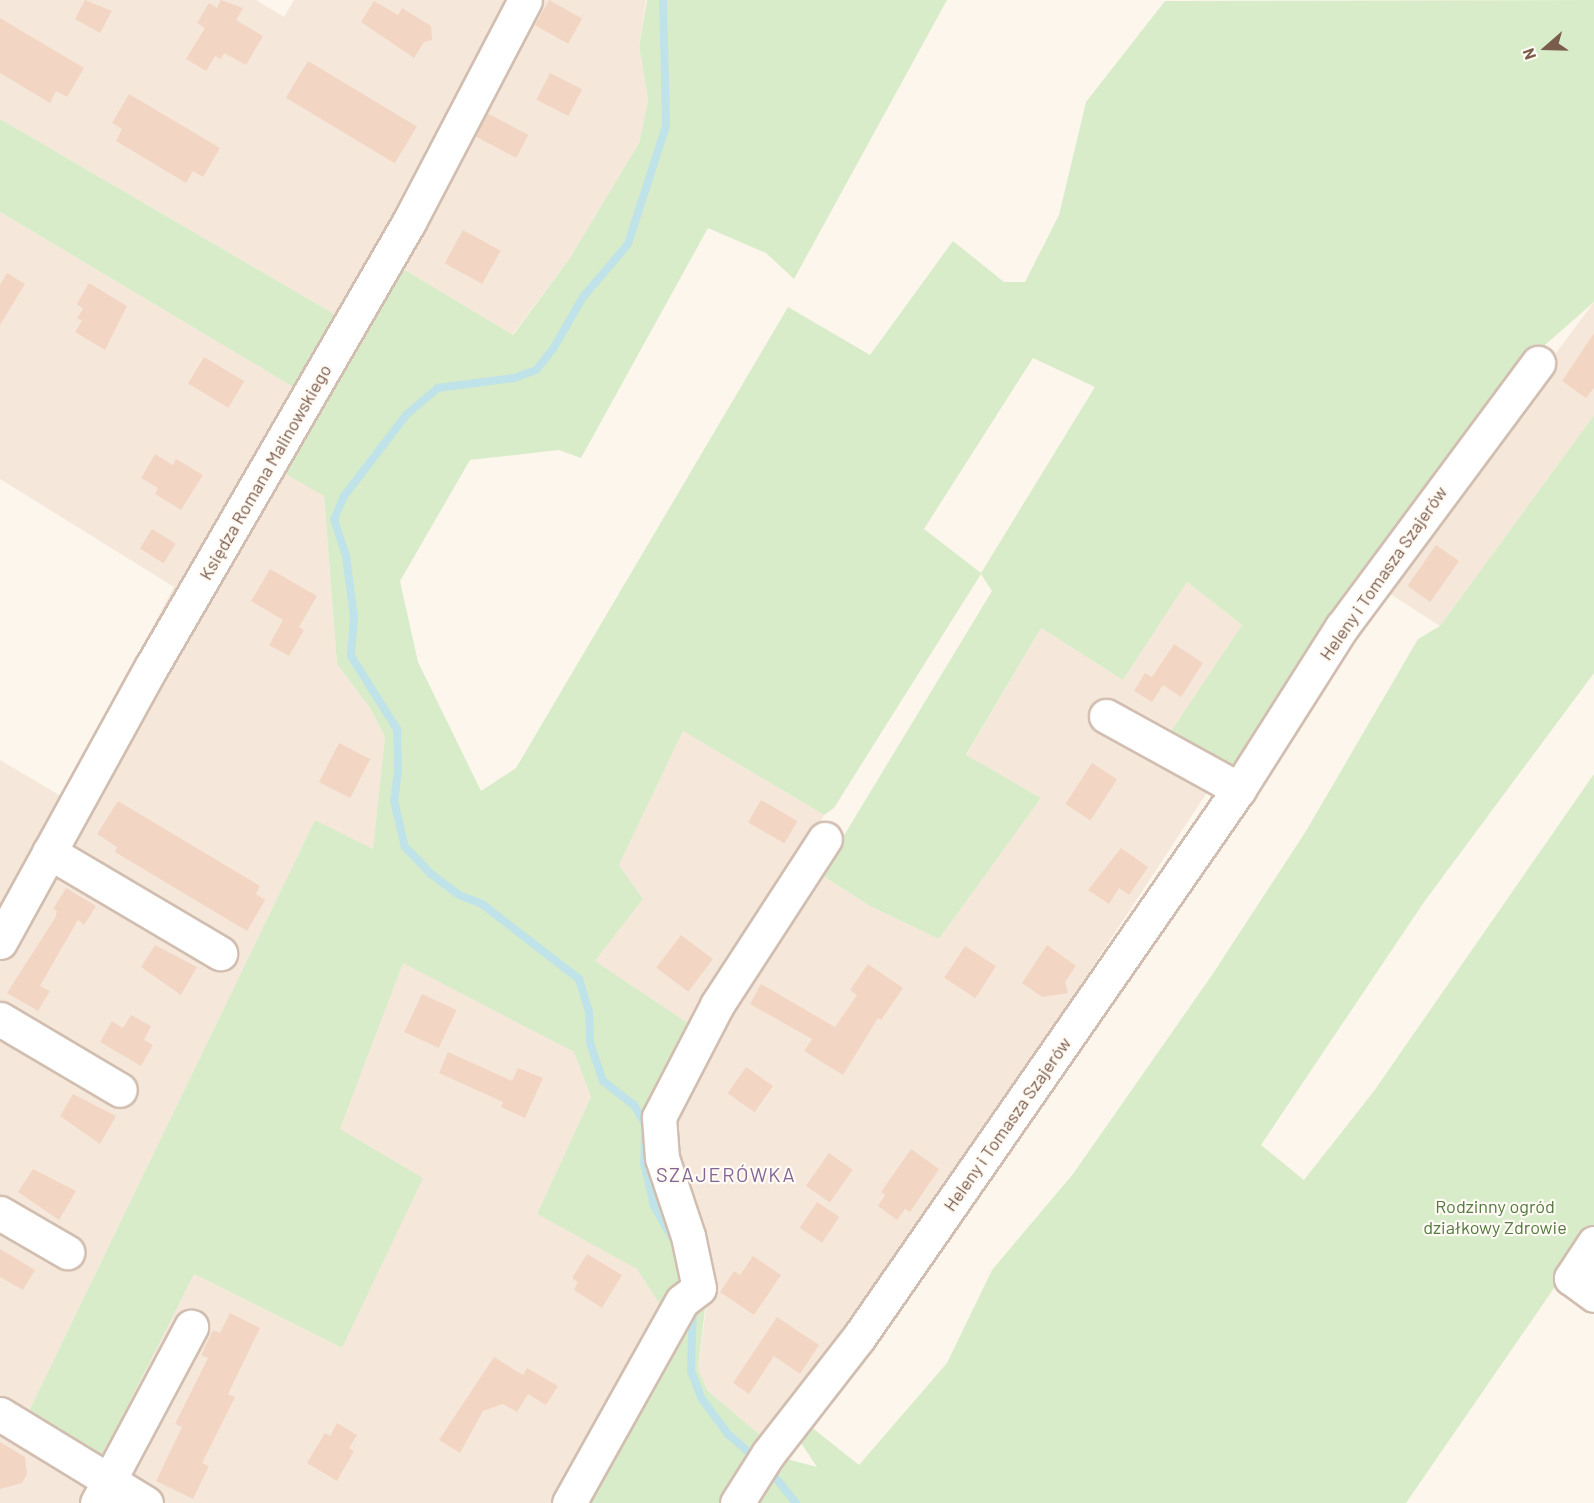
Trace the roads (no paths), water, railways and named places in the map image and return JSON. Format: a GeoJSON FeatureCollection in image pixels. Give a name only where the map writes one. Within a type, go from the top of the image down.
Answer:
{"type":"FeatureCollection","features":[{"type":"Feature","properties":{"kind":"street","name":"Księdza Romana Malinowskiego"},"geometry":{"type":"LineString","coordinates":[[0,942],[152,666],[409,222],[525,0]]}},
{"type":"Feature","properties":{"kind":"street","name":"Heleny i Tomasza Szajerów"},"geometry":{"type":"LineString","coordinates":[[737,1503],[768,1454],[859,1337],[1239,789],[1342,627],[1539,363]]}},
{"type":"Feature","properties":{"kind":"street"},"geometry":{"type":"LineString","coordinates":[[1106,716],[1239,789]]}},
{"type":"Feature","properties":{"kind":"street"},"geometry":{"type":"LineString","coordinates":[[569,1503],[682,1302],[699,1288],[688,1236],[662,1158],[659,1117],[717,1005],[825,838]]}},
{"type":"Feature","properties":{"kind":"street"},"geometry":{"type":"LineString","coordinates":[[50,852],[220,953]]}},
{"type":"Feature","properties":{"kind":"street"},"geometry":{"type":"LineString","coordinates":[[0,1019],[120,1090]]}},
{"type":"Feature","properties":{"kind":"street"},"geometry":{"type":"LineString","coordinates":[[0,1213],[67,1252]]}},
{"type":"Feature","properties":{"kind":"street"},"geometry":{"type":"LineString","coordinates":[[1594,1243],[1570,1278],[1594,1295]]}},
{"type":"Feature","properties":{"kind":"street"},"geometry":{"type":"LineString","coordinates":[[104,1491],[191,1326]]}},
{"type":"Feature","properties":{"kind":"street"},"geometry":{"type":"LineString","coordinates":[[0,1414],[104,1491],[146,1503]]}},
{"type":"Feature","properties":{"kind":"waterway"},"geometry":{"type":"LineString","coordinates":[[663,0],[666,126],[628,244],[583,297],[553,349],[536,370],[514,378],[438,388],[407,414],[344,496],[334,519],[346,557],[354,616],[351,656],[397,729],[398,770],[394,801],[405,847],[431,874],[459,895],[482,904],[579,979],[589,1012],[590,1043],[603,1081],[634,1105],[645,1124],[644,1163],[654,1206],[674,1240]]}},
{"type":"Feature","properties":{"kind":"waterway"},"geometry":{"type":"LineString","coordinates":[[693,1306],[691,1371],[702,1399],[728,1434],[757,1459]]}},
{"type":"Feature","properties":{"kind":"waterway"},"geometry":{"type":"LineString","coordinates":[[770,1471],[796,1503]]}},
{"type":"Feature","properties":{"kind":"district","name":"SZAJERÓWKA"},"geometry":{"type":"Point","coordinates":[726,1174]}},
{"type":"Feature","properties":{"kind":"park label","name":"Rodzinny ogród działkowy Zdrowie"},"geometry":{"type":"Point","coordinates":[1495,1217]}}]}
